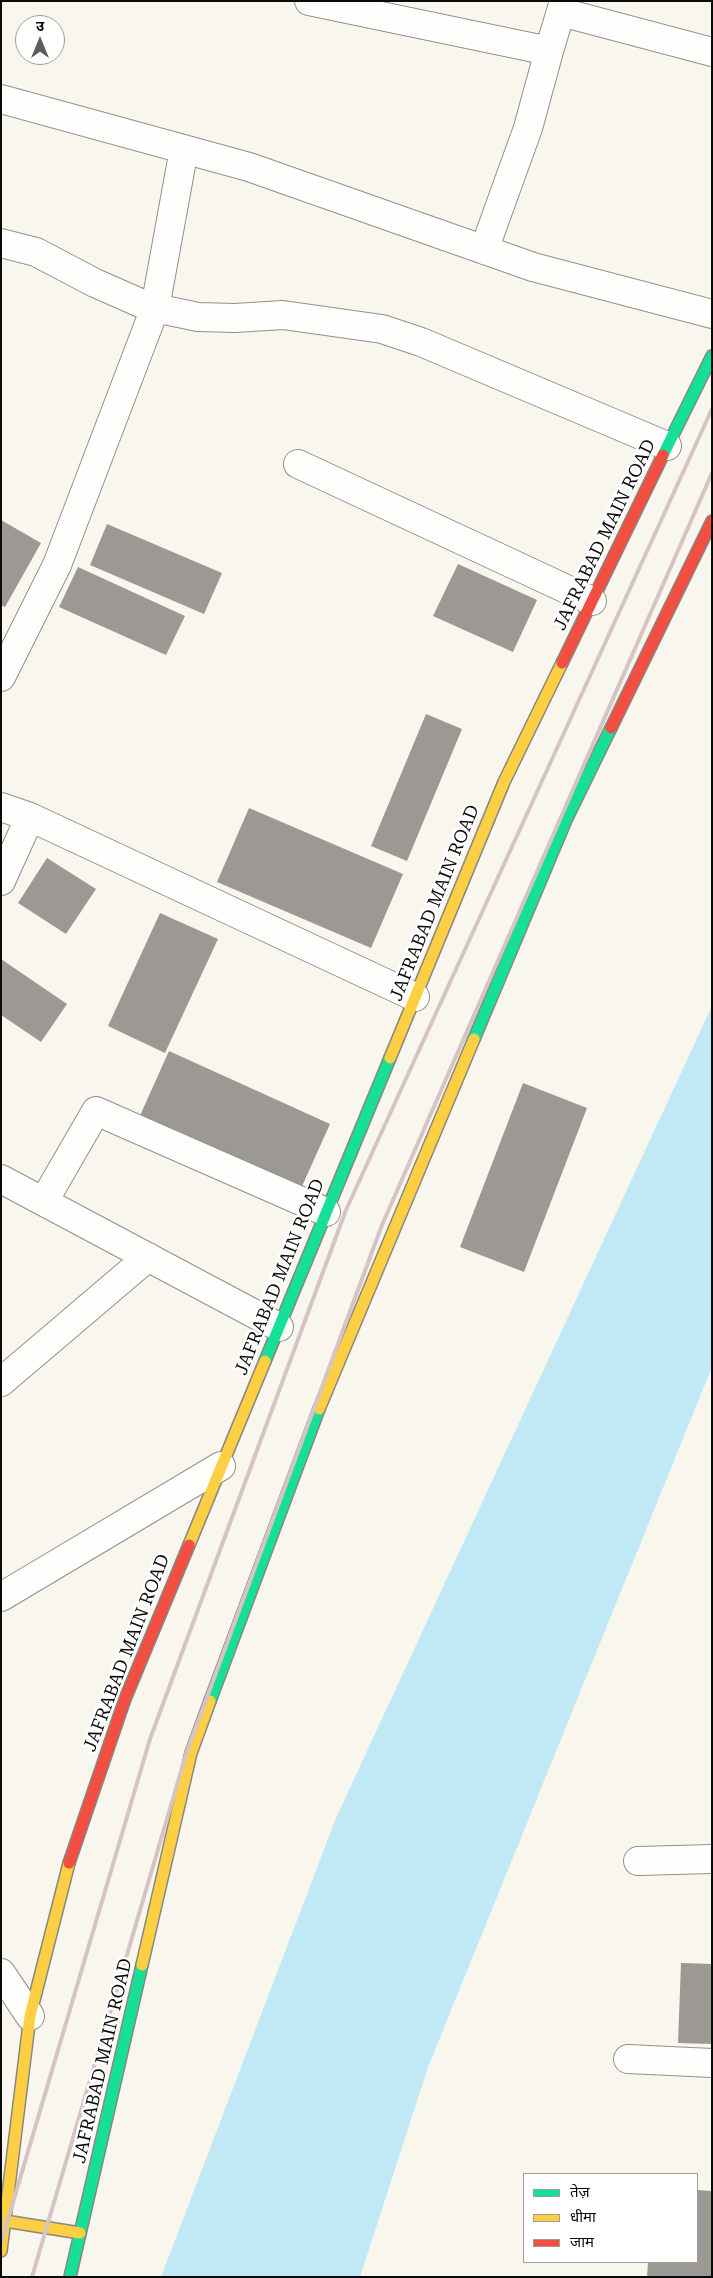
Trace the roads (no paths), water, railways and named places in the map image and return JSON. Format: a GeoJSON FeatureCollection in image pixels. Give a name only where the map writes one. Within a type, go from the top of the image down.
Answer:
{"type":"FeatureCollection","features":[{"type":"Feature","properties":{"kind":"main road","name":"JAFRABAD MAIN ROAD"},"geometry":{"type":"LineString","coordinates":[[1,2251],[30,2016],[64,1877],[125,1699],[504,782],[712,356]]}},
{"type":"Feature","properties":{"kind":"main road","name":"JAFRABAD MAIN ROAD"},"geometry":{"type":"LineString","coordinates":[[70,2277],[191,1753],[310,1431],[558,838],[712,521]]}},
{"type":"Feature","properties":{"kind":"main road"},"geometry":{"type":"LineString","coordinates":[[5,2220],[80,2233]]}},
{"type":"Feature","properties":{"kind":"street"},"geometry":{"type":"LineString","coordinates":[[309,1],[548,51]]}},
{"type":"Feature","properties":{"kind":"street"},"geometry":{"type":"LineString","coordinates":[[484,250],[528,128],[548,51],[562,7],[712,52]]}},
{"type":"Feature","properties":{"kind":"street"},"geometry":{"type":"LineString","coordinates":[[1,99],[249,166],[533,267],[712,314]]}},
{"type":"Feature","properties":{"kind":"street"},"geometry":{"type":"LineString","coordinates":[[1,677],[57,565],[155,308],[184,149]]}},
{"type":"Feature","properties":{"kind":"street"},"geometry":{"type":"LineString","coordinates":[[1,244],[36,252],[95,283],[155,308],[198,317],[235,318],[283,315],[382,329],[421,342],[668,446]]}},
{"type":"Feature","properties":{"kind":"street"},"geometry":{"type":"LineString","coordinates":[[298,464],[592,601]]}},
{"type":"Feature","properties":{"kind":"street"},"geometry":{"type":"LineString","coordinates":[[1,807],[30,817],[415,998]]}},
{"type":"Feature","properties":{"kind":"street"},"geometry":{"type":"LineString","coordinates":[[1,880],[30,817]]}},
{"type":"Feature","properties":{"kind":"street"},"geometry":{"type":"LineString","coordinates":[[44,1202],[96,1111],[326,1212]]}},
{"type":"Feature","properties":{"kind":"street"},"geometry":{"type":"LineString","coordinates":[[1,1179],[148,1256],[279,1328]]}},
{"type":"Feature","properties":{"kind":"street"},"geometry":{"type":"LineString","coordinates":[[1,1382],[148,1256]]}},
{"type":"Feature","properties":{"kind":"street"},"geometry":{"type":"LineString","coordinates":[[1,1597],[221,1466]]}},
{"type":"Feature","properties":{"kind":"street"},"geometry":{"type":"LineString","coordinates":[[638,1861],[712,1859]]}},
{"type":"Feature","properties":{"kind":"street"},"geometry":{"type":"LineString","coordinates":[[1,1973],[30,2016]]}},
{"type":"Feature","properties":{"kind":"street"},"geometry":{"type":"LineString","coordinates":[[628,2059],[712,2063]]}},
{"type":"Feature","properties":{"kind":"water"},"geometry":{"type":"Polygon","coordinates":[[[712,1006],[712,1367],[428,2067],[360,2277],[161,2277],[336,1818],[712,1006]]]}},
{"type":"Feature","properties":{"kind":"railway"},"geometry":{"type":"LineString","coordinates":[[1,2243],[150,1739],[346,1210],[712,409]]}},
{"type":"Feature","properties":{"kind":"railway"},"geometry":{"type":"LineString","coordinates":[[32,2277],[187,1751],[382,1225],[712,473]]}}]}
